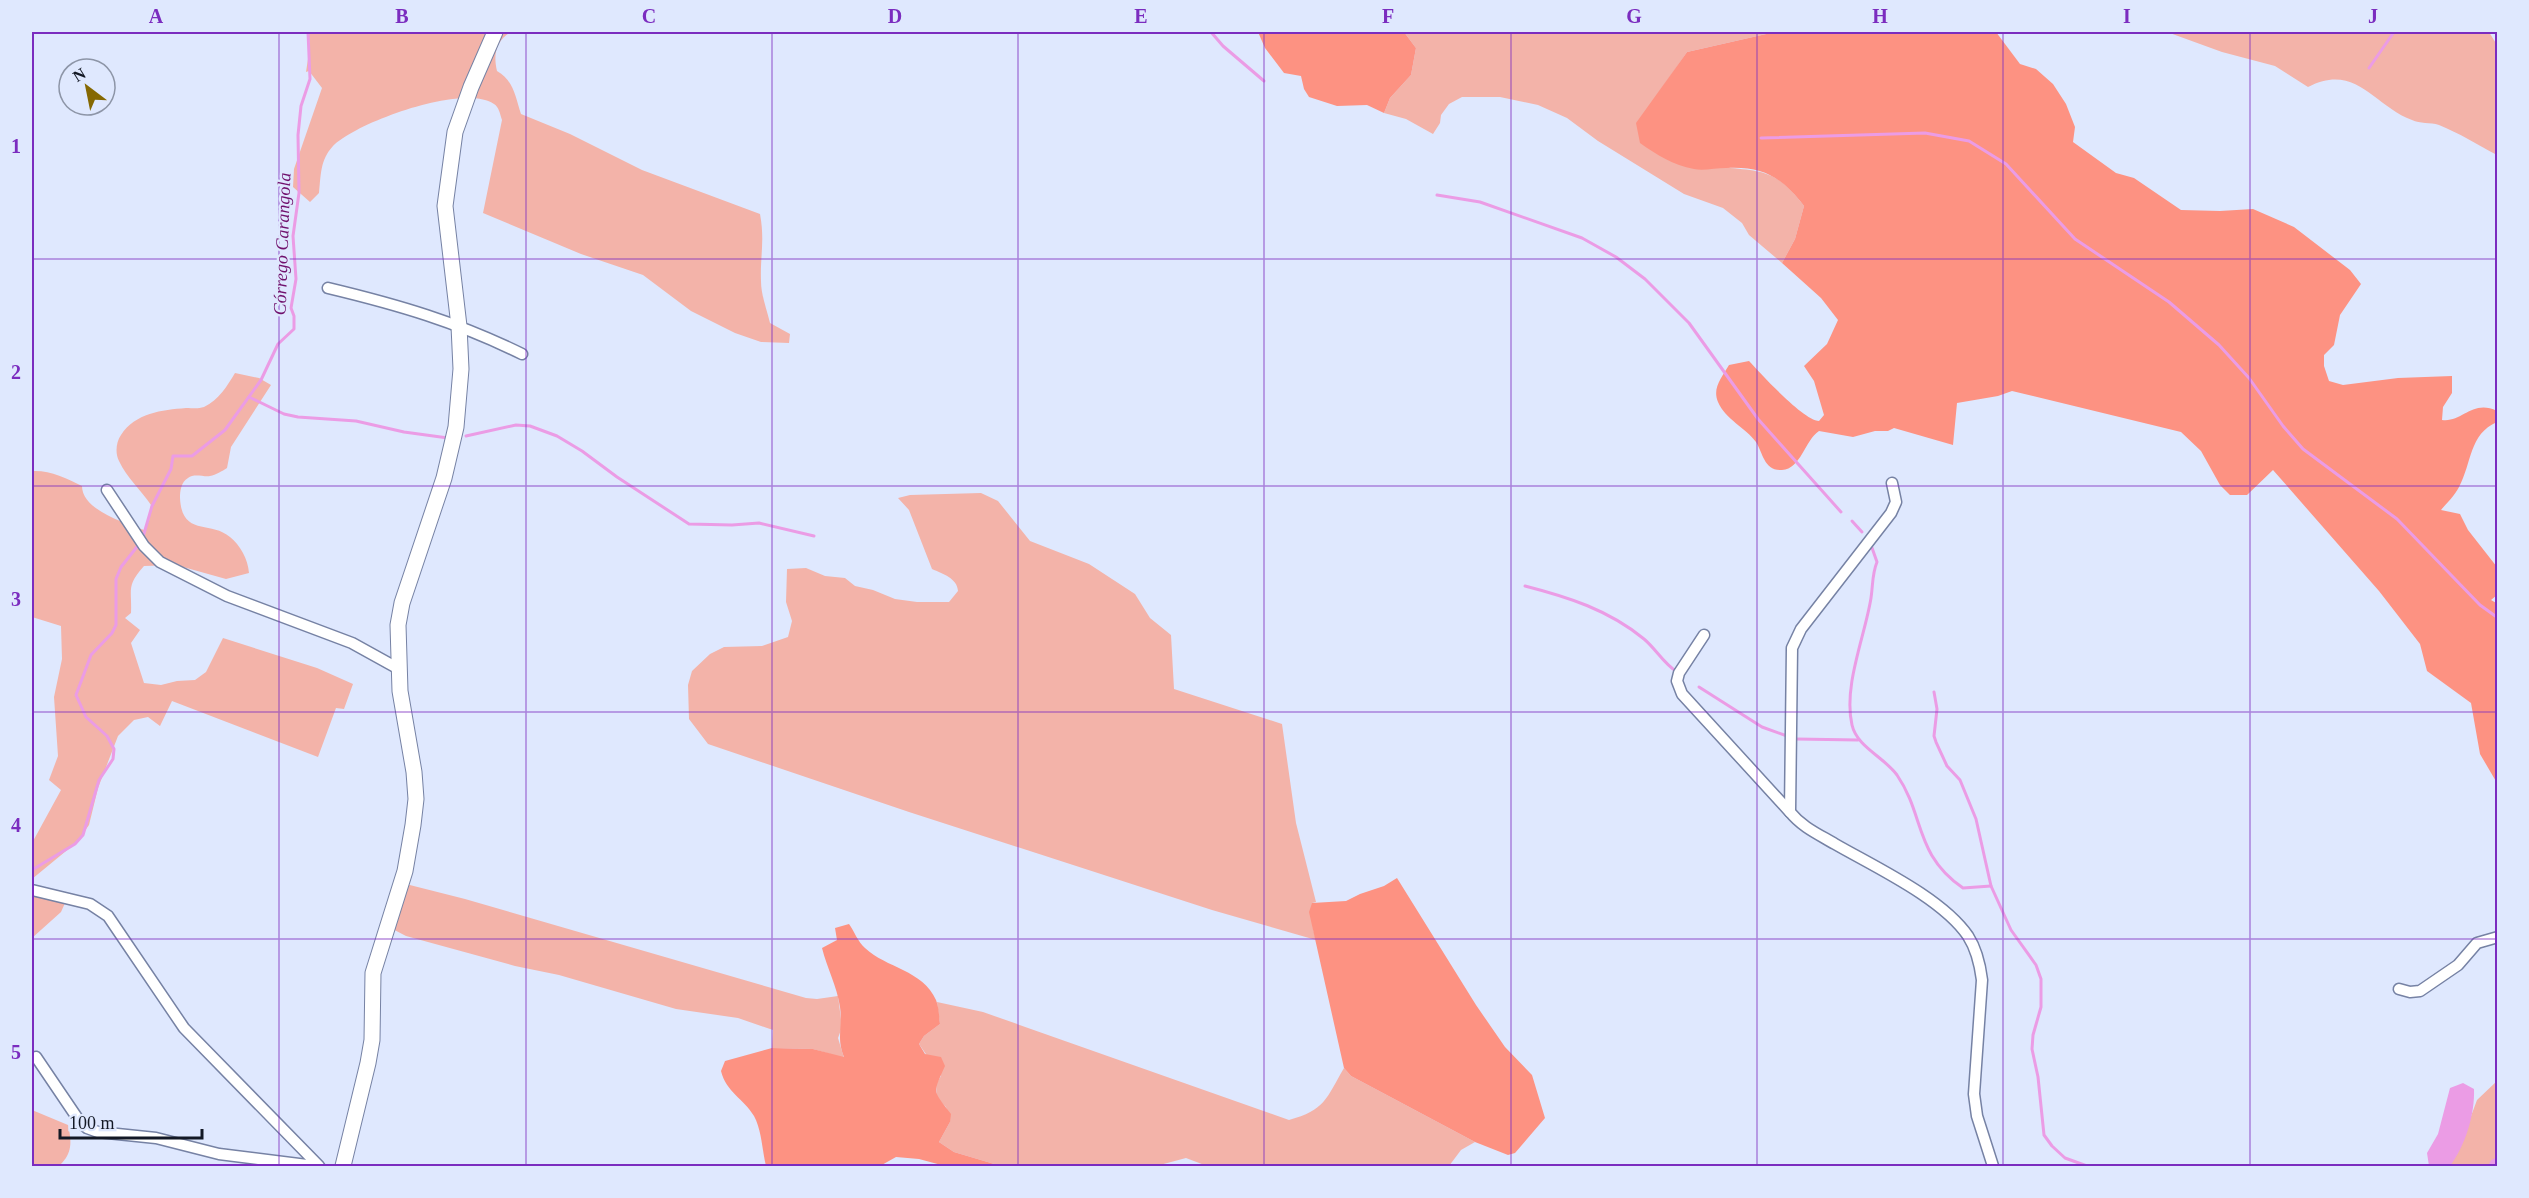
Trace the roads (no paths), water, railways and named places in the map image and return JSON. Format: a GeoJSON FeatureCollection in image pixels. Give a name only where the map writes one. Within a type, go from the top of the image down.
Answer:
{"type":"FeatureCollection","features":[{"type":"Feature","properties":{"kind":"street"},"geometry":{"type":"LineString","coordinates":[[343,1167],[372,1040],[374,973],[403,880],[416,800],[414,772],[400,691],[398,625],[402,603],[446,470],[456,427],[461,369],[459,326],[445,206],[451,156],[464,107],[495,32]]}},
{"type":"Feature","properties":{"kind":"street"},"geometry":{"type":"LineString","coordinates":[[328,288],[396,304],[459,326],[522,354]]}},
{"type":"Feature","properties":{"kind":"street"},"geometry":{"type":"LineString","coordinates":[[1790,812],[1792,648],[1801,629],[1891,513],[1896,502],[1892,483]]}},
{"type":"Feature","properties":{"kind":"street"},"geometry":{"type":"LineString","coordinates":[[107,490],[140,541],[168,567],[227,596],[344,640],[399,669]]}},
{"type":"Feature","properties":{"kind":"street"},"geometry":{"type":"LineString","coordinates":[[1704,635],[1677,679],[1678,687],[1701,716],[1804,826],[1909,887],[1948,915],[1968,937],[1980,964],[1982,980],[1976,1047],[1975,1100],[1993,1167]]}},
{"type":"Feature","properties":{"kind":"street"},"geometry":{"type":"LineString","coordinates":[[32,890],[90,904],[108,916],[184,1028],[317,1167]]}},
{"type":"Feature","properties":{"kind":"street"},"geometry":{"type":"LineString","coordinates":[[2399,989],[2410,992],[2420,991],[2458,965],[2477,943],[2498,937]]}},
{"type":"Feature","properties":{"kind":"street"},"geometry":{"type":"LineString","coordinates":[[36,1057],[80,1122],[87,1128],[119,1135],[156,1138],[219,1154],[317,1167]]}},
{"type":"Feature","properties":{"kind":"waterway","name":"Córrego Carangola"},"geometry":{"type":"LineString","coordinates":[[143,537],[152,506],[171,469],[173,456],[192,456],[225,430],[261,380],[278,344],[294,329],[294,316],[291,308],[296,279],[293,236],[299,193],[298,135],[301,106],[310,79],[308,32]]}},
{"type":"Feature","properties":{"kind":"waterway"},"geometry":{"type":"LineString","coordinates":[[1211,32],[1223,46],[1264,81]]}},
{"type":"Feature","properties":{"kind":"waterway"},"geometry":{"type":"LineString","coordinates":[[2369,68],[2394,32]]}},
{"type":"Feature","properties":{"kind":"waterway"},"geometry":{"type":"LineString","coordinates":[[1761,138],[1925,133],[1969,141],[2006,164],[2075,239],[2169,302],[2219,345],[2249,378],[2283,426],[2303,449],[2397,519],[2480,605],[2498,618]]}},
{"type":"Feature","properties":{"kind":"waterway"},"geometry":{"type":"LineString","coordinates":[[1437,195],[1480,202],[1582,238],[1616,257],[1645,279],[1689,323],[1758,419],[1841,512]]}},
{"type":"Feature","properties":{"kind":"waterway"},"geometry":{"type":"LineString","coordinates":[[249,397],[284,414],[298,417],[356,421],[404,432],[448,438]]}},
{"type":"Feature","properties":{"kind":"waterway"},"geometry":{"type":"LineString","coordinates":[[466,436],[516,425],[530,426],[557,436],[582,451],[689,524],[759,523],[814,536]]}},
{"type":"Feature","properties":{"kind":"waterway"},"geometry":{"type":"LineString","coordinates":[[1852,521],[1862,532]]}},
{"type":"Feature","properties":{"kind":"waterway","name":"Córrego Carangola"},"geometry":{"type":"LineString","coordinates":[[32,870],[75,844],[83,835],[99,780],[113,759],[114,749],[107,736],[86,717],[76,695],[91,655],[112,633],[116,625],[116,579],[121,567],[140,543]]}},
{"type":"Feature","properties":{"kind":"waterway"},"geometry":{"type":"LineString","coordinates":[[1871,545],[1877,562],[1868,613],[1852,678],[1850,694],[1852,725],[1859,740],[1897,775],[1906,790],[1928,848],[1947,875],[1963,888],[1991,886]]}},
{"type":"Feature","properties":{"kind":"waterway"},"geometry":{"type":"LineString","coordinates":[[1525,586],[1572,600],[1617,620],[1644,639],[1677,672]]}},
{"type":"Feature","properties":{"kind":"waterway"},"geometry":{"type":"LineString","coordinates":[[1699,687],[1762,727],[1787,736]]}},
{"type":"Feature","properties":{"kind":"waterway"},"geometry":{"type":"LineString","coordinates":[[1934,692],[1937,709],[1934,736],[1936,742],[1947,766],[1960,780],[1976,819],[1991,886],[2011,930],[2036,965],[2041,979],[2041,1007],[2033,1035],[2032,1049],[2038,1077],[2044,1135],[2065,1158],[2087,1166]]}},
{"type":"Feature","properties":{"kind":"waterway"},"geometry":{"type":"LineString","coordinates":[[1796,739],[1858,740]]}}]}
